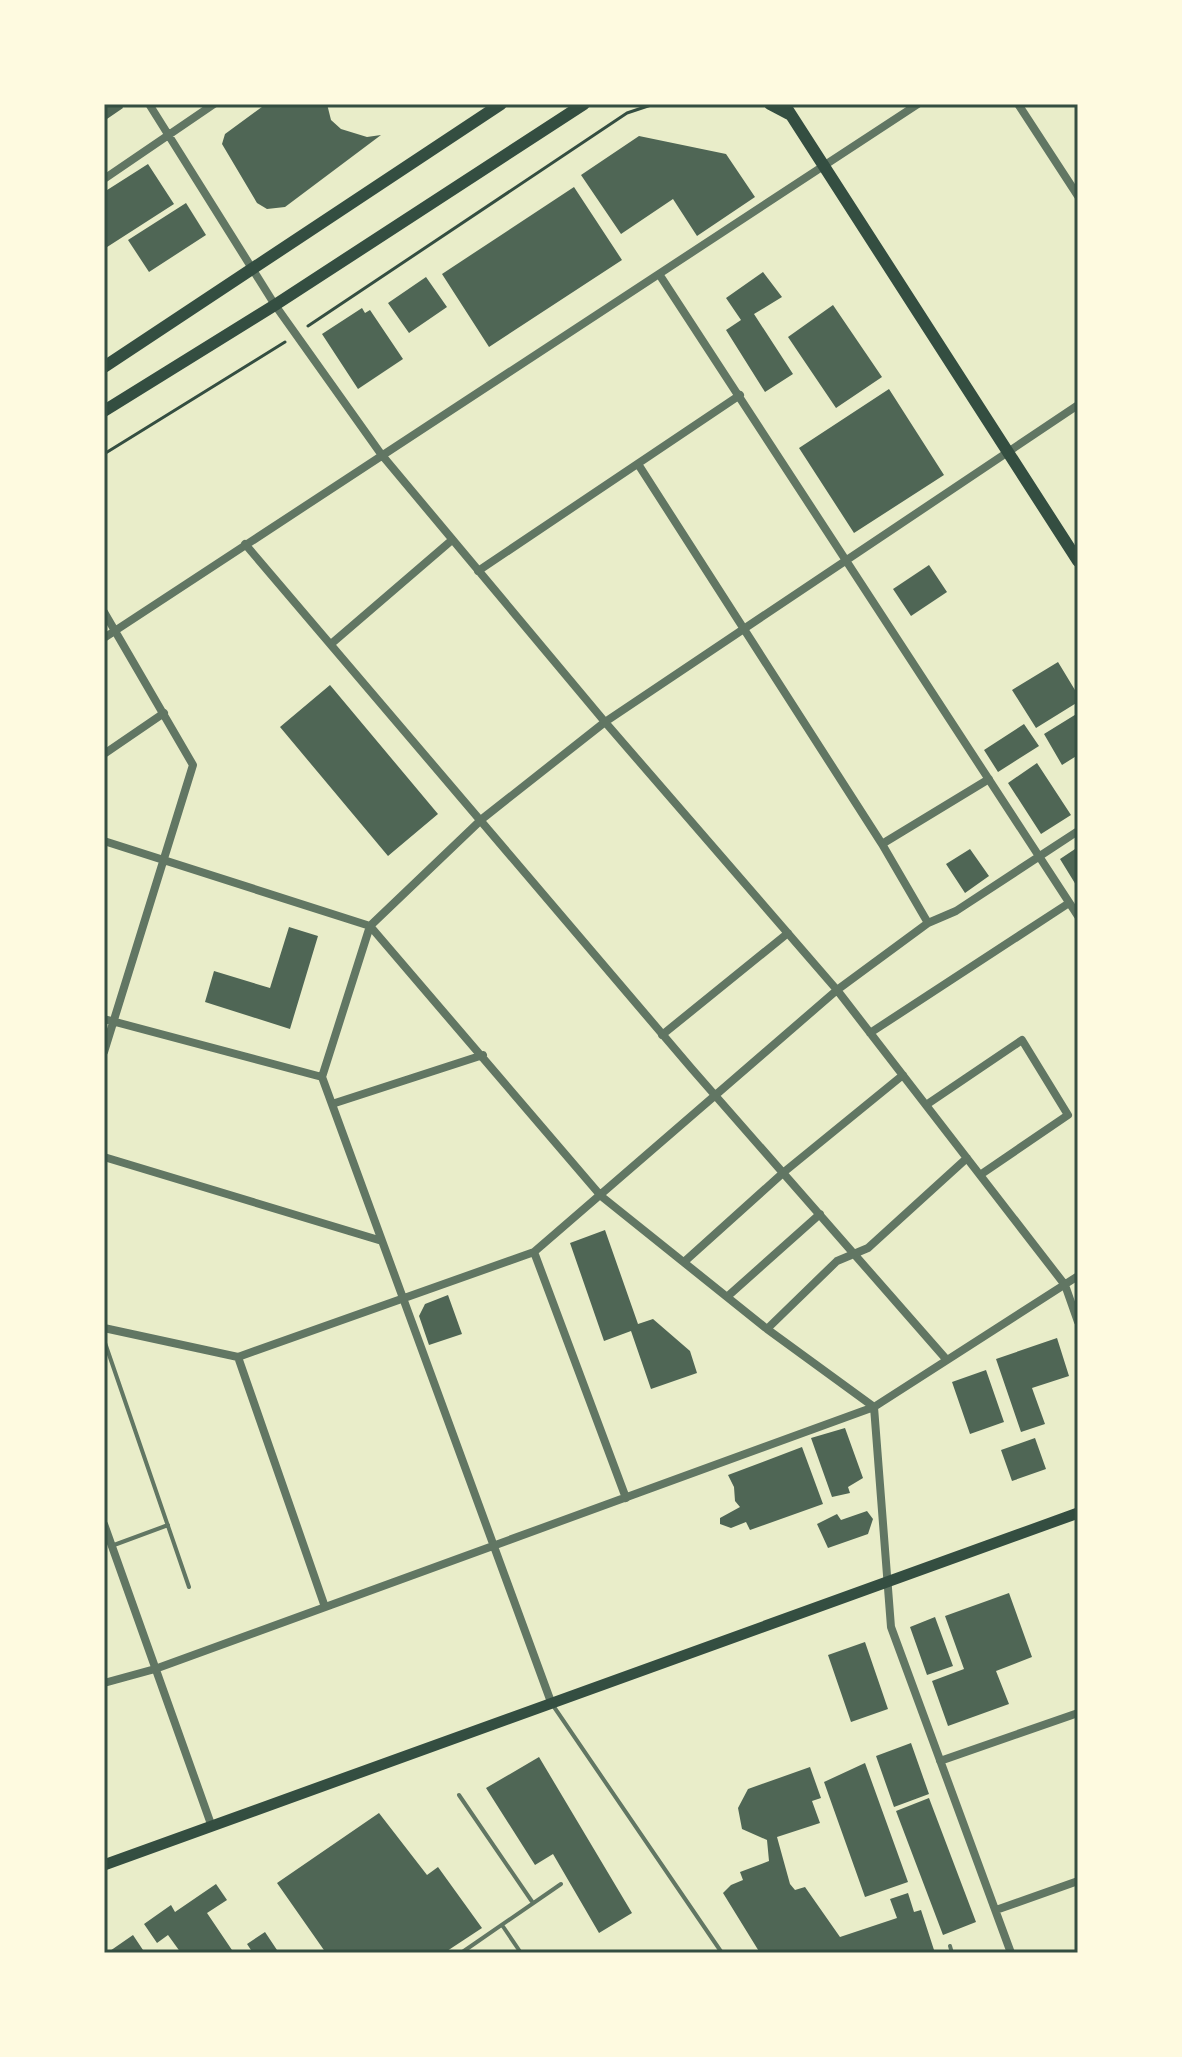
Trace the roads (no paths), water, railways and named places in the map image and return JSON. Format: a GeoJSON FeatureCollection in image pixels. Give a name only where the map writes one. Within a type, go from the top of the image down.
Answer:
{"type":"FeatureCollection","features":[{"type":"Feature","properties":{"kind":"main road"},"geometry":{"type":"LineString","coordinates":[[104,367],[501,104]]}},
{"type":"Feature","properties":{"kind":"main road"},"geometry":{"type":"LineString","coordinates":[[104,411],[275,305],[584,104]]}},
{"type":"Feature","properties":{"kind":"main road"},"geometry":{"type":"LineString","coordinates":[[770,104],[791,110]]}},
{"type":"Feature","properties":{"kind":"main road"},"geometry":{"type":"LineString","coordinates":[[784,104],[791,110],[1078,561]]}},
{"type":"Feature","properties":{"kind":"main road"},"geometry":{"type":"LineString","coordinates":[[104,1865],[1078,1513]]}},
{"type":"Feature","properties":{"kind":"street"},"geometry":{"type":"LineString","coordinates":[[149,104],[275,305],[381,454],[605,722],[837,990],[1065,1285],[1078,1322]]}},
{"type":"Feature","properties":{"kind":"street"},"geometry":{"type":"LineString","coordinates":[[104,179],[214,104]]}},
{"type":"Feature","properties":{"kind":"street"},"geometry":{"type":"LineString","coordinates":[[104,638],[918,104]]}},
{"type":"Feature","properties":{"kind":"street"},"geometry":{"type":"LineString","coordinates":[[1018,104],[1078,196]]}},
{"type":"Feature","properties":{"kind":"street"},"geometry":{"type":"LineString","coordinates":[[659,274],[848,559],[1078,916]]}},
{"type":"Feature","properties":{"kind":"street"},"geometry":{"type":"LineString","coordinates":[[478,571],[740,395]]}},
{"type":"Feature","properties":{"kind":"street"},"geometry":{"type":"LineString","coordinates":[[551,1702],[322,1077],[370,926],[482,819],[605,722],[1078,405]]}},
{"type":"Feature","properties":{"kind":"street"},"geometry":{"type":"LineString","coordinates":[[638,464],[882,844],[928,923]]}},
{"type":"Feature","properties":{"kind":"street"},"geometry":{"type":"LineString","coordinates":[[331,644],[452,540]]}},
{"type":"Feature","properties":{"kind":"street"},"geometry":{"type":"LineString","coordinates":[[245,544],[482,819],[662,1035],[946,1359]]}},
{"type":"Feature","properties":{"kind":"street"},"geometry":{"type":"LineString","coordinates":[[104,612],[193,765],[166,860],[109,1020],[104,1052]]}},
{"type":"Feature","properties":{"kind":"street"},"geometry":{"type":"LineString","coordinates":[[104,754],[164,713]]}},
{"type":"Feature","properties":{"kind":"street"},"geometry":{"type":"LineString","coordinates":[[882,844],[989,779]]}},
{"type":"Feature","properties":{"kind":"street"},"geometry":{"type":"LineString","coordinates":[[104,1328],[238,1357],[534,1252],[837,990],[928,923],[956,911],[1078,831]]}},
{"type":"Feature","properties":{"kind":"street"},"geometry":{"type":"LineString","coordinates":[[104,841],[370,926],[601,1196],[767,1329],[874,1407]]}},
{"type":"Feature","properties":{"kind":"street"},"geometry":{"type":"LineString","coordinates":[[870,1033],[1069,903]]}},
{"type":"Feature","properties":{"kind":"street"},"geometry":{"type":"LineString","coordinates":[[662,1035],[788,933]]}},
{"type":"Feature","properties":{"kind":"street"},"geometry":{"type":"LineString","coordinates":[[109,1020],[322,1077]]}},
{"type":"Feature","properties":{"kind":"street"},"geometry":{"type":"LineString","coordinates":[[926,1105],[1022,1040],[1068,1115],[980,1175]]}},
{"type":"Feature","properties":{"kind":"street"},"geometry":{"type":"LineString","coordinates":[[332,1104],[483,1055]]}},
{"type":"Feature","properties":{"kind":"street"},"geometry":{"type":"LineString","coordinates":[[684,1262],[784,1172],[903,1075]]}},
{"type":"Feature","properties":{"kind":"street"},"geometry":{"type":"LineString","coordinates":[[104,1157],[382,1241]]}},
{"type":"Feature","properties":{"kind":"street"},"geometry":{"type":"LineString","coordinates":[[767,1329],[837,1261],[868,1248],[967,1158]]}},
{"type":"Feature","properties":{"kind":"street"},"geometry":{"type":"LineString","coordinates":[[728,1296],[820,1214]]}},
{"type":"Feature","properties":{"kind":"street"},"geometry":{"type":"LineString","coordinates":[[534,1252],[626,1498]]}},
{"type":"Feature","properties":{"kind":"street"},"geometry":{"type":"LineString","coordinates":[[104,1683],[155,1669],[874,1407],[1078,1276]]}},
{"type":"Feature","properties":{"kind":"street"},"geometry":{"type":"LineString","coordinates":[[238,1357],[325,1607]]}},
{"type":"Feature","properties":{"kind":"street"},"geometry":{"type":"LineString","coordinates":[[874,1407],[885,1581],[891,1627],[1011,1953]]}},
{"type":"Feature","properties":{"kind":"street"},"geometry":{"type":"LineString","coordinates":[[104,1524],[212,1827]]}},
{"type":"Feature","properties":{"kind":"street"},"geometry":{"type":"LineString","coordinates":[[940,1761],[1078,1713]]}},
{"type":"Feature","properties":{"kind":"street"},"geometry":{"type":"LineString","coordinates":[[996,1910],[1078,1881]]}},
{"type":"Feature","properties":{"kind":"lane"},"geometry":{"type":"LineString","coordinates":[[104,1340],[189,1587]]}},
{"type":"Feature","properties":{"kind":"lane"},"geometry":{"type":"LineString","coordinates":[[112,1546],[168,1525]]}},
{"type":"Feature","properties":{"kind":"lane"},"geometry":{"type":"LineString","coordinates":[[551,1702],[722,1953]]}},
{"type":"Feature","properties":{"kind":"lane"},"geometry":{"type":"LineString","coordinates":[[459,1795],[533,1903]]}},
{"type":"Feature","properties":{"kind":"lane"},"geometry":{"type":"LineString","coordinates":[[461,1953],[561,1884]]}},
{"type":"Feature","properties":{"kind":"lane"},"geometry":{"type":"LineString","coordinates":[[502,1925],[521,1953]]}},
{"type":"Feature","properties":{"kind":"lane"},"geometry":{"type":"LineString","coordinates":[[950,1946],[952,1953]]}}]}
